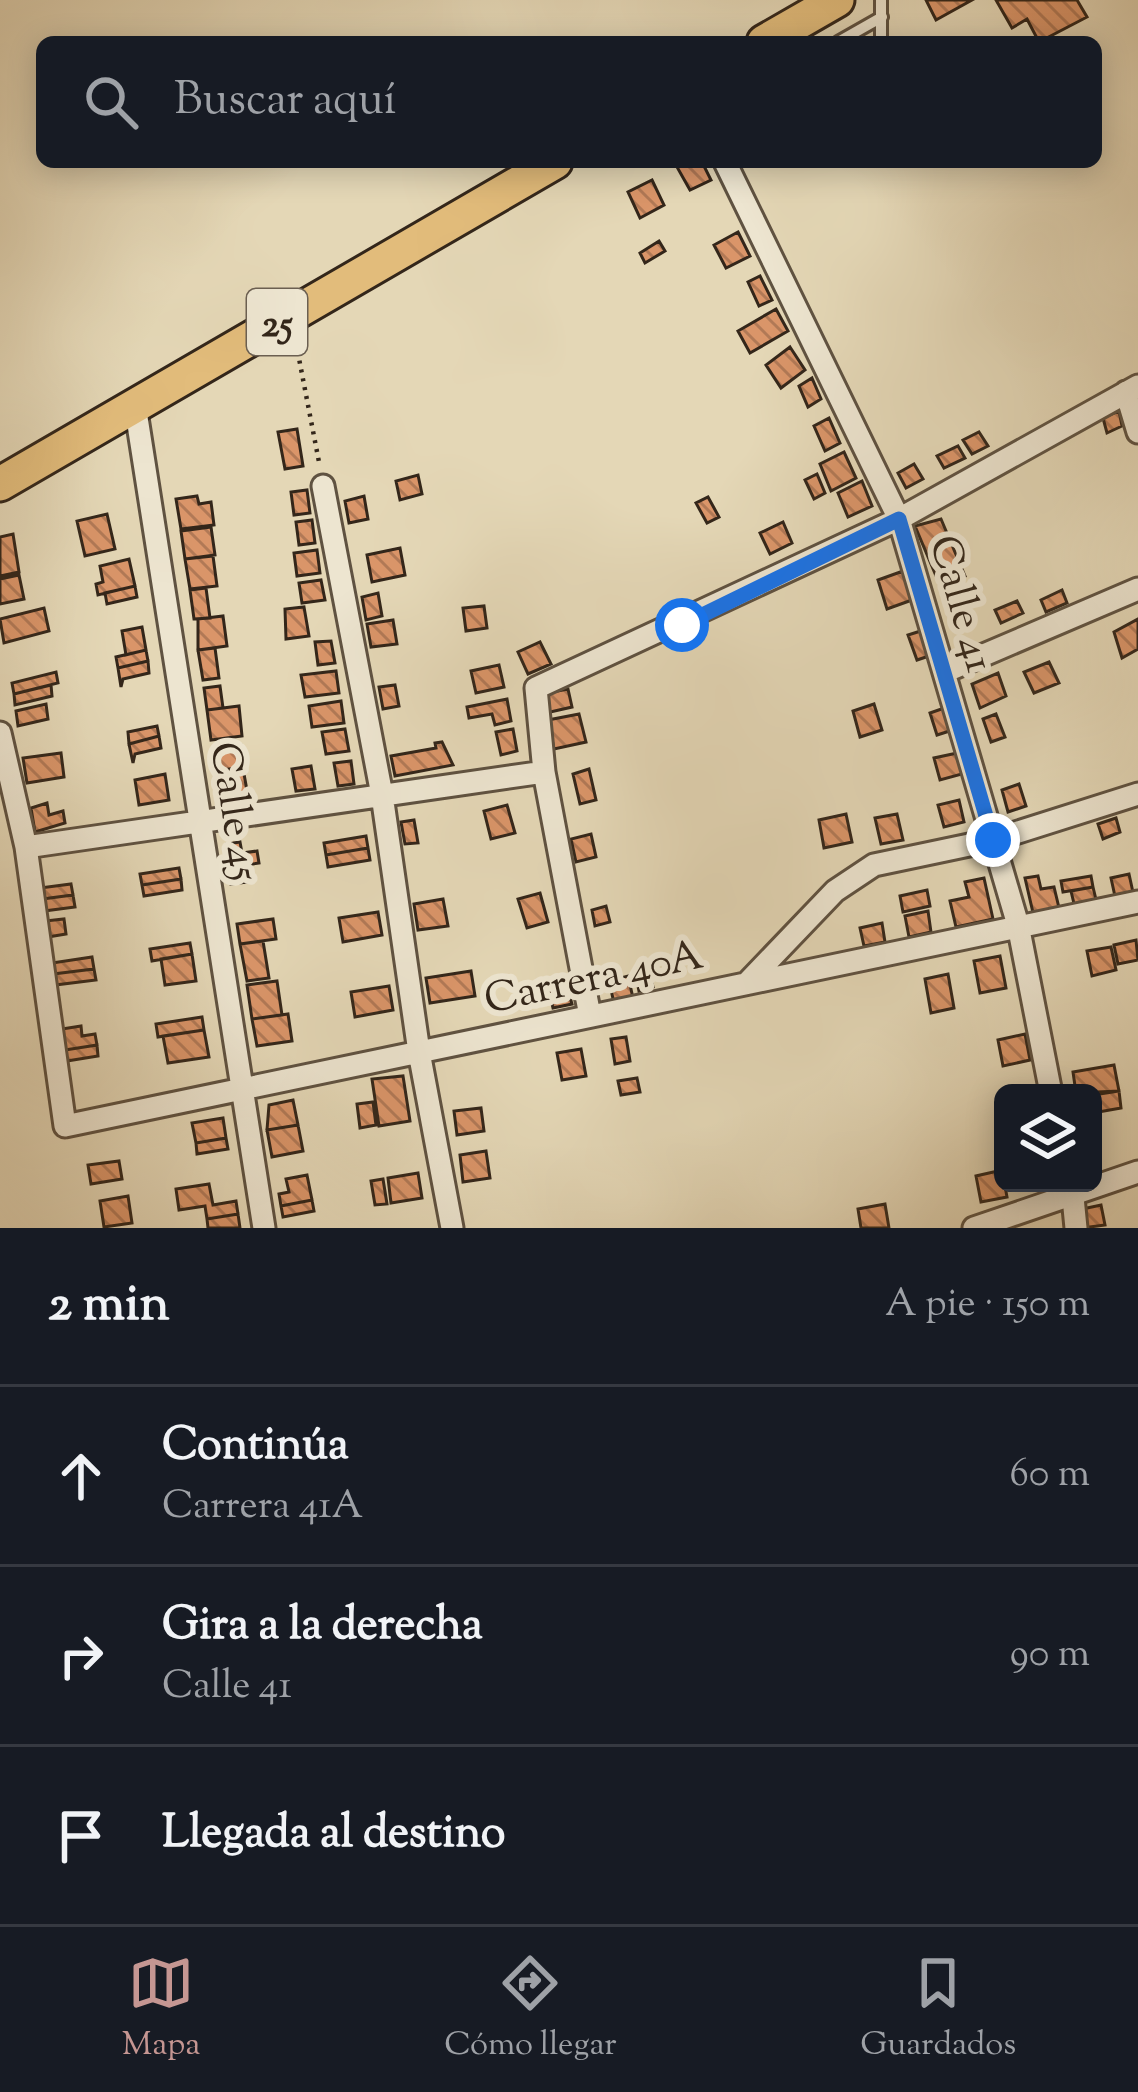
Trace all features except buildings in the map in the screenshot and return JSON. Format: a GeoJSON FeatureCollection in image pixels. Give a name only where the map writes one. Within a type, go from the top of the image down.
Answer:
{"type":"FeatureCollection","features":[{"type":"Feature","properties":{"kind":"highway"},"geometry":{"type":"LineString","coordinates":[[774,36],[837,0]]}},
{"type":"Feature","properties":{"kind":"highway","name":"25"},"geometry":{"type":"LineString","coordinates":[[0,484],[545,168]]}},
{"type":"Feature","properties":{"kind":"street","name":"Calle 41"},"geometry":{"type":"LineString","coordinates":[[728,168],[899,519],[1018,926],[1049,1084]]}},
{"type":"Feature","properties":{"kind":"street"},"geometry":{"type":"LineString","coordinates":[[590,1016],[544,772],[536,688],[682,625],[899,519],[1132,389],[1138,432]]}},
{"type":"Feature","properties":{"kind":"street","name":"Calle 45"},"geometry":{"type":"LineString","coordinates":[[135,405],[264,1228]]}},
{"type":"Feature","properties":{"kind":"street"},"geometry":{"type":"LineString","coordinates":[[323,486],[382,795],[419,1052],[452,1228]]}},
{"type":"Feature","properties":{"kind":"street"},"geometry":{"type":"LineString","coordinates":[[944,672],[1138,589]]}},
{"type":"Feature","properties":{"kind":"street"},"geometry":{"type":"LineString","coordinates":[[0,733],[26,848],[544,772]]}},
{"type":"Feature","properties":{"kind":"street"},"geometry":{"type":"LineString","coordinates":[[746,983],[835,891],[874,865],[993,840],[1138,794]]}},
{"type":"Feature","properties":{"kind":"street","name":"Carrera 40A"},"geometry":{"type":"LineString","coordinates":[[26,848],[65,1126],[1138,902]]}},
{"type":"Feature","properties":{"kind":"street"},"geometry":{"type":"LineString","coordinates":[[1102,1182],[1138,1172]]}},
{"type":"Feature","properties":{"kind":"street"},"geometry":{"type":"LineString","coordinates":[[974,1228],[1068,1192]]}},
{"type":"Feature","properties":{"kind":"street"},"geometry":{"type":"LineString","coordinates":[[1073,1192],[1076,1228]]}},
{"type":"Feature","properties":{"kind":"lane"},"geometry":{"type":"LineString","coordinates":[[880,0],[881,36]]}},
{"type":"Feature","properties":{"kind":"lane"},"geometry":{"type":"LineString","coordinates":[[849,36],[882,17]]}},
{"type":"Feature","properties":{"kind":"path"},"geometry":{"type":"LineString","coordinates":[[290,314],[323,486]]}},
{"type":"Feature","properties":{"kind":"route"},"geometry":{"type":"LineString","coordinates":[[682,625],[899,519],[993,840]]}}]}
